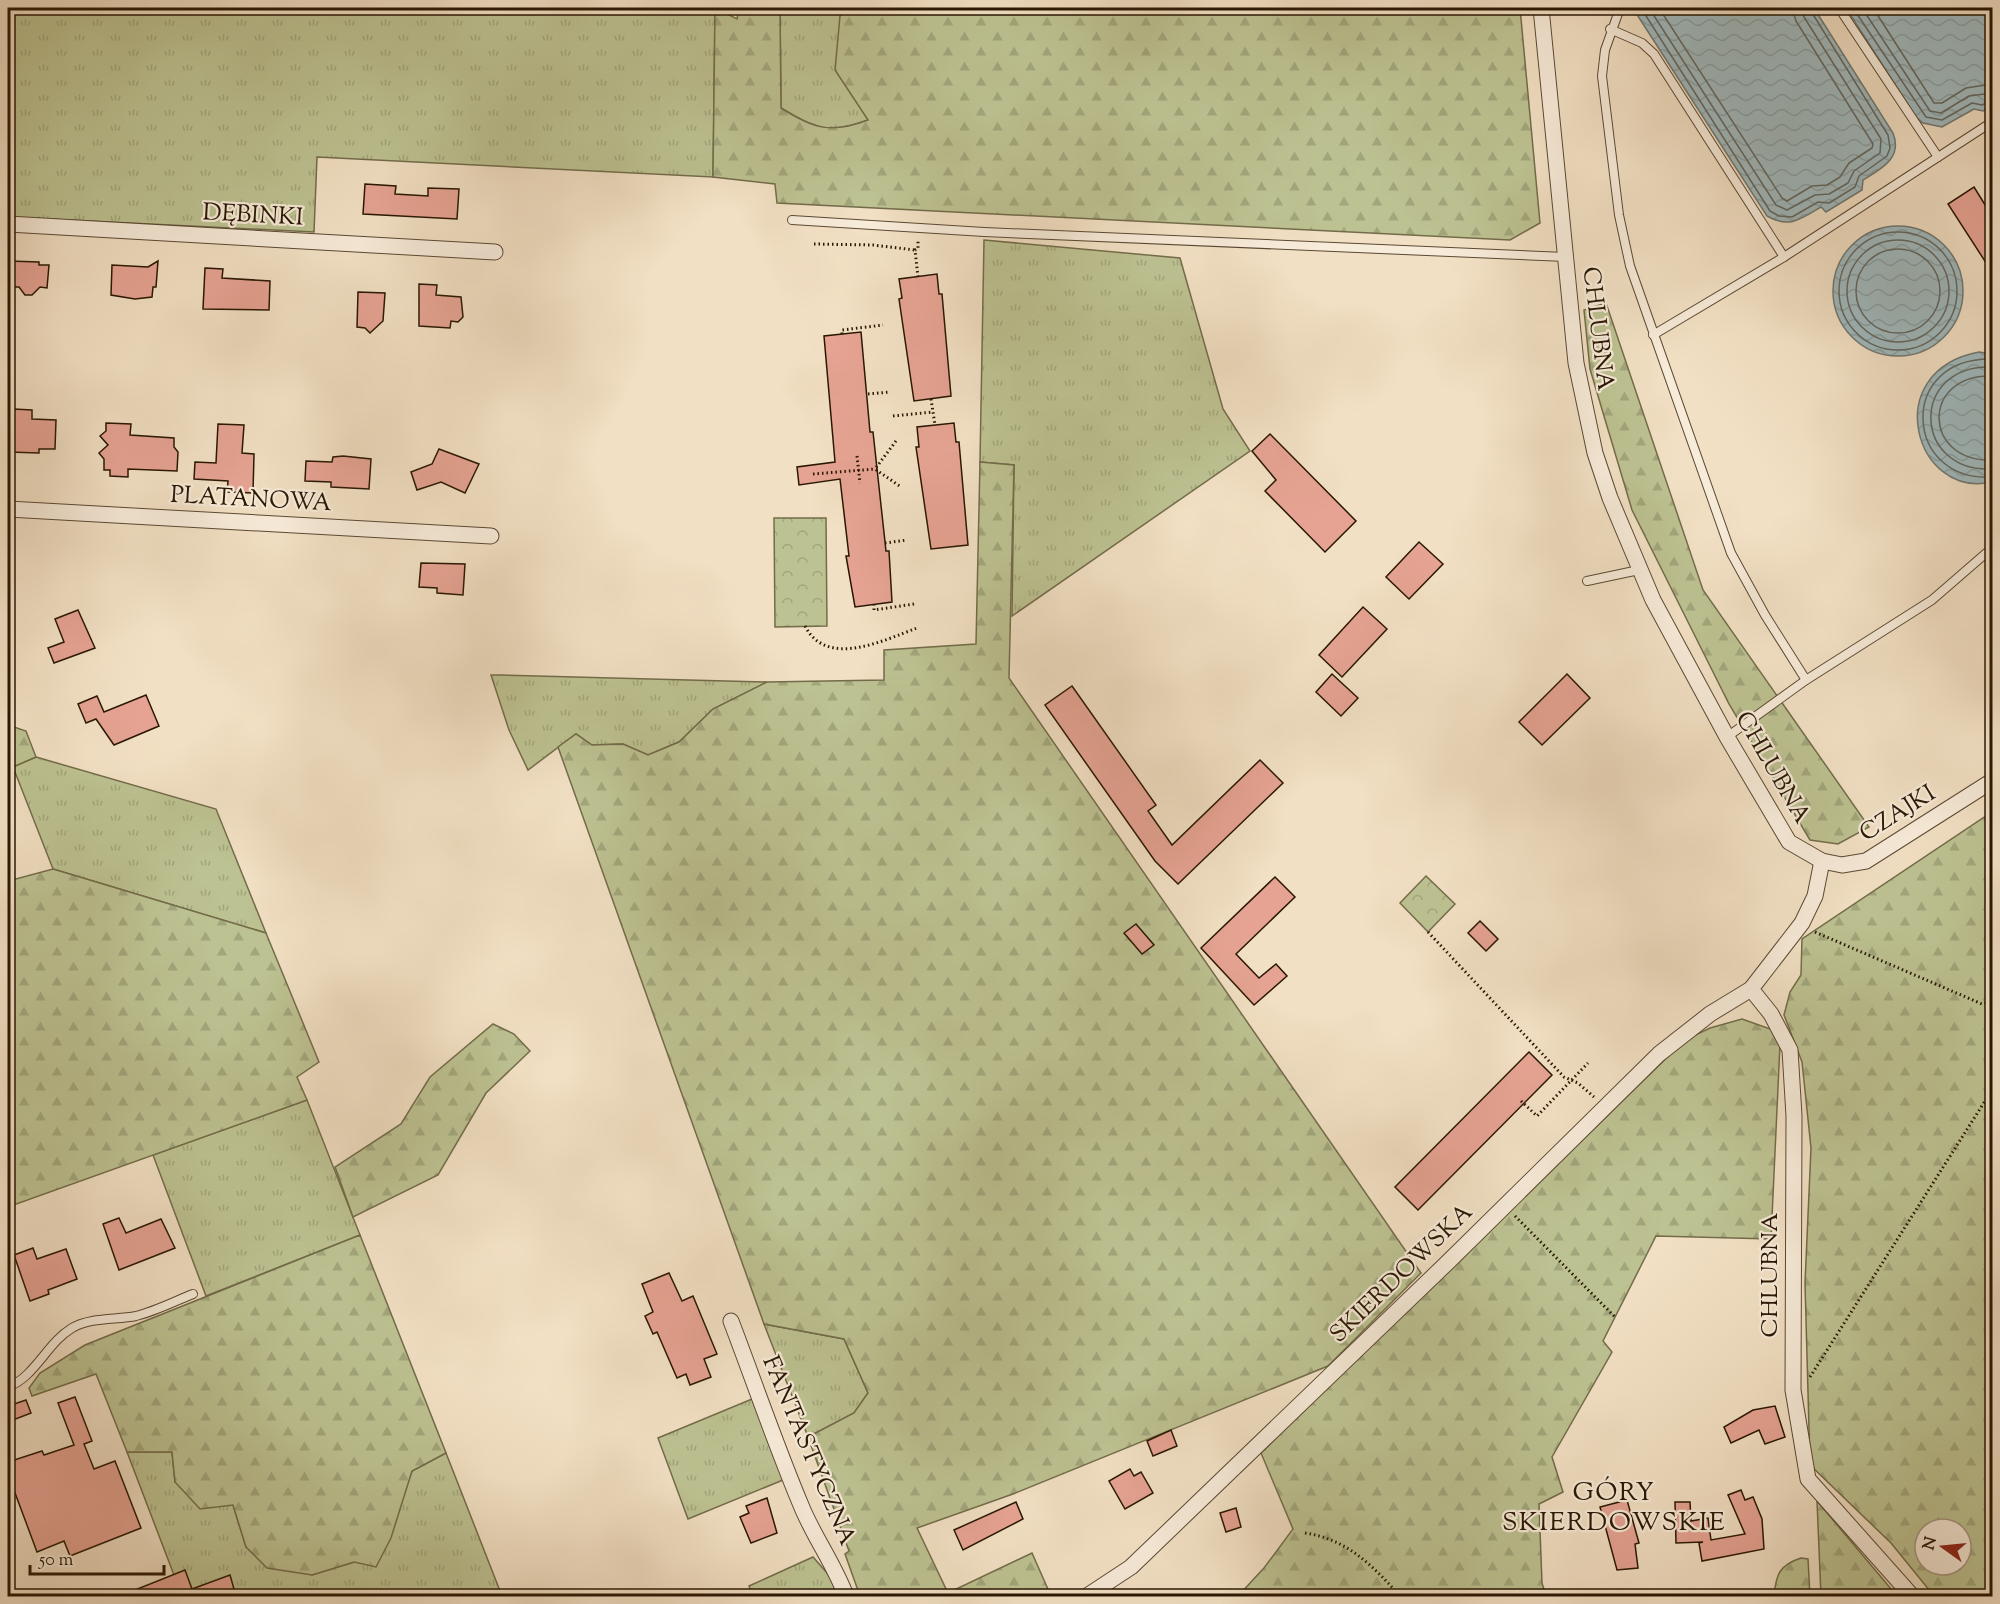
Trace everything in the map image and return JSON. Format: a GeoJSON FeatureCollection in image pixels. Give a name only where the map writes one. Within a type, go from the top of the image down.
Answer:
{"type":"FeatureCollection","features":[{"type":"Feature","properties":{"kind":"street","name":"CHLUBNA"},"geometry":{"type":"LineString","coordinates":[[1541,8],[1576,363],[1586,413],[1610,498],[1639,570],[1727,737],[1789,842],[1822,861]]}},
{"type":"Feature","properties":{"kind":"street","name":"DĘBINKI"},"geometry":{"type":"LineString","coordinates":[[8,224],[495,252]]}},
{"type":"Feature","properties":{"kind":"street","name":"PLATANOWA"},"geometry":{"type":"LineString","coordinates":[[8,510],[491,536]]}},
{"type":"Feature","properties":{"kind":"street","name":"CZAJKI"},"geometry":{"type":"LineString","coordinates":[[1822,861],[1842,865],[1866,861],[1992,781]]}},
{"type":"Feature","properties":{"kind":"street"},"geometry":{"type":"LineString","coordinates":[[1751,989],[1802,923],[1815,896],[1822,861]]}},
{"type":"Feature","properties":{"kind":"street","name":"CHLUBNA"},"geometry":{"type":"LineString","coordinates":[[1751,989],[1771,1014],[1790,1050],[1794,1116],[1793,1390],[1808,1479],[1912,1596]]}},
{"type":"Feature","properties":{"kind":"street","name":"SKIERDOWSKA"},"geometry":{"type":"LineString","coordinates":[[1087,1596],[1131,1567],[1659,1054],[1710,1014],[1751,989]]}},
{"type":"Feature","properties":{"kind":"street","name":"FANTASTYCZNA"},"geometry":{"type":"LineString","coordinates":[[731,1321],[803,1510],[824,1554],[838,1574],[846,1596]]}},
{"type":"Feature","properties":{"kind":"lane"},"geometry":{"type":"LineString","coordinates":[[1620,8],[1610,30],[1602,76],[1610,157],[1630,266],[1731,553],[1765,615],[1806,680]]}},
{"type":"Feature","properties":{"kind":"lane"},"geometry":{"type":"LineString","coordinates":[[1839,8],[1938,157]]}},
{"type":"Feature","properties":{"kind":"lane"},"geometry":{"type":"LineString","coordinates":[[1610,30],[1642,43],[1654,54],[1784,257]]}},
{"type":"Feature","properties":{"kind":"lane"},"geometry":{"type":"LineString","coordinates":[[1653,335],[1784,257],[1992,122]]}},
{"type":"Feature","properties":{"kind":"lane"},"geometry":{"type":"LineString","coordinates":[[792,220],[918,228],[1566,257]]}},
{"type":"Feature","properties":{"kind":"lane"},"geometry":{"type":"LineString","coordinates":[[1727,737],[1806,680],[1932,600],[1992,548]]}},
{"type":"Feature","properties":{"kind":"lane"},"geometry":{"type":"LineString","coordinates":[[1587,581],[1639,570]]}},
{"type":"Feature","properties":{"kind":"lane"},"geometry":{"type":"LineString","coordinates":[[8,1387],[20,1382],[46,1351],[73,1328],[106,1318],[136,1316],[193,1294]]}},
{"type":"Feature","properties":{"kind":"path"},"geometry":{"type":"LineString","coordinates":[[918,228],[918,249],[915,250],[918,277]]}},
{"type":"Feature","properties":{"kind":"path"},"geometry":{"type":"LineString","coordinates":[[814,244],[915,250]]}},
{"type":"Feature","properties":{"kind":"path"},"geometry":{"type":"LineString","coordinates":[[842,334],[842,330],[883,326]]}},
{"type":"Feature","properties":{"kind":"path"},"geometry":{"type":"LineString","coordinates":[[868,394],[890,392]]}},
{"type":"Feature","properties":{"kind":"path"},"geometry":{"type":"LineString","coordinates":[[932,399],[934,425]]}},
{"type":"Feature","properties":{"kind":"path"},"geometry":{"type":"LineString","coordinates":[[893,416],[933,412]]}},
{"type":"Feature","properties":{"kind":"path"},"geometry":{"type":"LineString","coordinates":[[875,469],[896,441]]}},
{"type":"Feature","properties":{"kind":"path"},"geometry":{"type":"LineString","coordinates":[[857,456],[860,483]]}},
{"type":"Feature","properties":{"kind":"path"},"geometry":{"type":"LineString","coordinates":[[813,474],[875,469],[901,487]]}},
{"type":"Feature","properties":{"kind":"path"},"geometry":{"type":"LineString","coordinates":[[885,543],[907,540]]}},
{"type":"Feature","properties":{"kind":"path"},"geometry":{"type":"LineString","coordinates":[[874,604],[874,610],[914,604]]}},
{"type":"Feature","properties":{"kind":"path"},"geometry":{"type":"LineString","coordinates":[[805,626],[811,637],[829,648],[860,649],[917,628]]}},
{"type":"Feature","properties":{"kind":"path"},"geometry":{"type":"LineString","coordinates":[[1807,928],[1982,1004],[1992,1002]]}},
{"type":"Feature","properties":{"kind":"path"},"geometry":{"type":"LineString","coordinates":[[1428,932],[1564,1077],[1572,1080],[1606,1108]]}},
{"type":"Feature","properties":{"kind":"path"},"geometry":{"type":"LineString","coordinates":[[1521,1101],[1537,1116],[1588,1063]]}},
{"type":"Feature","properties":{"kind":"path"},"geometry":{"type":"LineString","coordinates":[[1804,1386],[1992,1090]]}},
{"type":"Feature","properties":{"kind":"path"},"geometry":{"type":"LineString","coordinates":[[1505,1206],[1615,1317]]}},
{"type":"Feature","properties":{"kind":"path"},"geometry":{"type":"LineString","coordinates":[[1305,1533],[1324,1536],[1369,1562],[1400,1596]]}},
{"type":"Feature","properties":{"kind":"green space"},"geometry":{"type":"Polygon","coordinates":[[[8,8],[715,8],[713,177],[317,157],[314,232],[8,217],[8,8]]]}},
{"type":"Feature","properties":{"kind":"green space"},"geometry":{"type":"Polygon","coordinates":[[[715,8],[737,19],[739,8],[780,8],[781,108],[813,125],[833,128],[868,120],[835,70],[840,16],[846,8],[1520,8],[1540,223],[1510,240],[777,203],[775,184],[713,177],[715,8]]]}},
{"type":"Feature","properties":{"kind":"green space"},"geometry":{"type":"Polygon","coordinates":[[[780,8],[846,8],[840,16],[868,120],[843,127],[823,128],[781,108],[780,8]]]}},
{"type":"Feature","properties":{"kind":"green space"},"geometry":{"type":"Polygon","coordinates":[[[984,240],[1180,258],[1223,409],[1250,451],[1012,616],[1014,465],[980,462],[984,240]]]}},
{"type":"Feature","properties":{"kind":"green space"},"geometry":{"type":"Polygon","coordinates":[[[1606,303],[1703,590],[1869,827],[1838,844],[1810,840],[1729,704],[1632,510],[1590,369],[1584,310],[1606,303]]]}},
{"type":"Feature","properties":{"kind":"green space"},"geometry":{"type":"Polygon","coordinates":[[[980,462],[1014,465],[1009,678],[1421,1273],[1328,1366],[1013,1494],[917,1528],[948,1593],[1032,1553],[1051,1596],[860,1596],[845,1554],[849,1551],[808,1437],[854,1413],[868,1393],[844,1339],[764,1324],[558,747],[576,734],[592,745],[623,744],[648,755],[679,742],[713,709],[767,682],[884,680],[884,650],[976,644],[980,462]]]}},
{"type":"Feature","properties":{"kind":"green space"},"geometry":{"type":"Polygon","coordinates":[[[774,518],[826,518],[827,626],[775,627],[774,518]]]}},
{"type":"Feature","properties":{"kind":"green space"},"geometry":{"type":"Polygon","coordinates":[[[491,675],[767,682],[713,709],[679,742],[648,755],[623,744],[592,745],[576,734],[528,770],[509,730],[491,675]]]}},
{"type":"Feature","properties":{"kind":"green space"},"geometry":{"type":"Polygon","coordinates":[[[8,725],[26,731],[36,757],[8,769],[8,725]]]}},
{"type":"Feature","properties":{"kind":"green space"},"geometry":{"type":"Polygon","coordinates":[[[36,757],[216,809],[266,933],[53,869],[13,767],[36,757]]]}},
{"type":"Feature","properties":{"kind":"green space"},"geometry":{"type":"Polygon","coordinates":[[[1992,812],[1992,1596],[1934,1596],[1919,1577],[1973,1577],[1973,1517],[1913,1517],[1913,1570],[1891,1543],[1810,1465],[1805,1283],[1811,1148],[1802,1062],[1784,1015],[1790,992],[1801,975],[1802,939],[1992,812]]]}},
{"type":"Feature","properties":{"kind":"green space"},"geometry":{"type":"Polygon","coordinates":[[[53,869],[266,933],[319,1062],[297,1077],[307,1100],[8,1207],[8,881],[53,869]]]}},
{"type":"Feature","properties":{"kind":"green space"},"geometry":{"type":"Polygon","coordinates":[[[1426,876],[1455,904],[1428,932],[1400,903],[1426,876]]]}},
{"type":"Feature","properties":{"kind":"green space"},"geometry":{"type":"Polygon","coordinates":[[[1742,1019],[1776,1031],[1780,1044],[1771,1239],[1656,1236],[1603,1341],[1612,1352],[1552,1457],[1563,1492],[1539,1504],[1542,1583],[1546,1596],[1238,1596],[1264,1568],[1293,1529],[1261,1453],[1685,1040],[1710,1028],[1742,1019]]]}},
{"type":"Feature","properties":{"kind":"green space"},"geometry":{"type":"Polygon","coordinates":[[[493,1024],[514,1034],[530,1051],[486,1093],[438,1175],[353,1217],[335,1167],[401,1124],[430,1077],[493,1024]]]}},
{"type":"Feature","properties":{"kind":"green space"},"geometry":{"type":"Polygon","coordinates":[[[307,1100],[360,1235],[206,1296],[153,1155],[307,1100]]]}},
{"type":"Feature","properties":{"kind":"green space"},"geometry":{"type":"Polygon","coordinates":[[[360,1235],[446,1453],[412,1471],[391,1538],[376,1567],[354,1562],[312,1575],[267,1568],[246,1547],[233,1505],[200,1509],[175,1482],[172,1452],[127,1452],[96,1374],[32,1396],[29,1388],[40,1373],[85,1345],[360,1235]]]}},
{"type":"Feature","properties":{"kind":"green space"},"geometry":{"type":"Polygon","coordinates":[[[764,1324],[844,1339],[868,1393],[854,1413],[808,1437],[764,1324]]]}},
{"type":"Feature","properties":{"kind":"green space"},"geometry":{"type":"Polygon","coordinates":[[[752,1399],[783,1480],[688,1519],[658,1438],[752,1399]]]}},
{"type":"Feature","properties":{"kind":"green space"},"geometry":{"type":"Polygon","coordinates":[[[127,1452],[172,1452],[175,1482],[233,1505],[246,1547],[312,1575],[354,1562],[402,1499],[412,1471],[446,1453],[502,1596],[182,1596],[127,1452]]]}},
{"type":"Feature","properties":{"kind":"green space"},"geometry":{"type":"Polygon","coordinates":[[[1817,1501],[1897,1596],[1821,1596],[1817,1501]]]}},
{"type":"Feature","properties":{"kind":"green space"},"geometry":{"type":"Polygon","coordinates":[[[813,1557],[835,1582],[840,1596],[753,1596],[749,1586],[813,1557]]]}},
{"type":"Feature","properties":{"kind":"green space"},"geometry":{"type":"Polygon","coordinates":[[[1801,1558],[1808,1559],[1810,1596],[1774,1596],[1780,1572],[1788,1564],[1801,1558]]]}},
{"type":"Feature","properties":{"kind":"water"},"geometry":{"type":"Polygon","coordinates":[[[1639,8],[1814,8],[1893,133],[1895,149],[1893,156],[1883,167],[1863,180],[1862,190],[1826,212],[1821,207],[1801,219],[1788,222],[1767,216],[1634,10],[1639,8]]]}},
{"type":"Feature","properties":{"kind":"water"},"geometry":{"type":"Polygon","coordinates":[[[1846,8],[1992,8],[1992,105],[1983,111],[1974,109],[1942,127],[1923,123],[1916,117],[1846,8]]]}},
{"type":"Feature","properties":{"kind":"water"},"geometry":{"type":"Polygon","coordinates":[[[1898,226],[1923,231],[1944,245],[1958,266],[1963,291],[1958,316],[1944,337],[1923,351],[1898,356],[1873,351],[1852,337],[1838,316],[1833,291],[1838,266],[1852,245],[1873,231],[1898,226]]]}},
{"type":"Feature","properties":{"kind":"water"},"geometry":{"type":"Polygon","coordinates":[[[1979,352],[1992,354],[1992,482],[1965,482],[1943,472],[1927,454],[1919,431],[1918,406],[1928,383],[1947,364],[1979,352]]]}},
{"type":"Feature","properties":{"kind":"building"},"geometry":{"type":"Polygon","coordinates":[[[365,184],[396,186],[395,194],[428,196],[428,188],[459,189],[457,219],[363,214],[365,184]]]}},
{"type":"Feature","properties":{"kind":"building"},"geometry":{"type":"Polygon","coordinates":[[[1974,187],[1992,216],[1992,272],[1948,204],[1974,187]]]}},
{"type":"Feature","properties":{"kind":"building"},"geometry":{"type":"Polygon","coordinates":[[[8,261],[39,262],[39,265],[49,265],[47,288],[40,287],[32,295],[25,295],[19,287],[8,287],[8,261]]]}},
{"type":"Feature","properties":{"kind":"building"},"geometry":{"type":"Polygon","coordinates":[[[158,261],[156,287],[153,287],[152,297],[135,299],[111,295],[112,265],[148,267],[158,261]]]}},
{"type":"Feature","properties":{"kind":"building"},"geometry":{"type":"Polygon","coordinates":[[[205,268],[223,269],[222,278],[270,281],[269,310],[203,309],[205,268]]]}},
{"type":"Feature","properties":{"kind":"building"},"geometry":{"type":"Polygon","coordinates":[[[937,274],[939,294],[942,294],[951,396],[914,401],[899,299],[902,298],[899,279],[937,274]]]}},
{"type":"Feature","properties":{"kind":"building"},"geometry":{"type":"Polygon","coordinates":[[[419,284],[437,285],[436,295],[461,297],[463,317],[458,322],[451,321],[450,328],[419,326],[419,284]]]}},
{"type":"Feature","properties":{"kind":"building"},"geometry":{"type":"Polygon","coordinates":[[[358,292],[385,293],[383,321],[370,333],[365,328],[357,327],[358,292]]]}},
{"type":"Feature","properties":{"kind":"building"},"geometry":{"type":"Polygon","coordinates":[[[861,332],[870,432],[873,432],[886,551],[889,551],[892,602],[855,607],[846,556],[849,556],[840,479],[799,485],[797,467],[835,462],[824,336],[861,332]]]}},
{"type":"Feature","properties":{"kind":"building"},"geometry":{"type":"Polygon","coordinates":[[[13,409],[32,410],[32,419],[56,420],[55,449],[39,449],[39,453],[8,452],[8,418],[12,418],[13,409]]]}},
{"type":"Feature","properties":{"kind":"building"},"geometry":{"type":"Polygon","coordinates":[[[106,423],[131,424],[130,435],[174,438],[174,447],[178,452],[177,471],[128,469],[128,477],[110,476],[110,470],[104,470],[104,459],[99,453],[108,445],[100,436],[106,431],[106,423]]]}},
{"type":"Feature","properties":{"kind":"building"},"geometry":{"type":"Polygon","coordinates":[[[954,423],[956,442],[959,442],[968,545],[931,549],[916,447],[919,447],[917,427],[954,423]]]}},
{"type":"Feature","properties":{"kind":"building"},"geometry":{"type":"Polygon","coordinates":[[[218,424],[244,425],[242,453],[254,454],[253,493],[227,492],[228,481],[194,479],[195,462],[216,463],[218,424]]]}},
{"type":"Feature","properties":{"kind":"building"},"geometry":{"type":"Polygon","coordinates":[[[1270,434],[1356,521],[1325,552],[1265,491],[1276,480],[1252,451],[1270,434]]]}},
{"type":"Feature","properties":{"kind":"building"},"geometry":{"type":"Polygon","coordinates":[[[439,449],[479,464],[465,493],[441,482],[417,490],[411,472],[432,464],[439,449]]]}},
{"type":"Feature","properties":{"kind":"building"},"geometry":{"type":"Polygon","coordinates":[[[333,457],[371,459],[369,489],[331,487],[331,482],[305,481],[306,461],[332,462],[333,457]]]}},
{"type":"Feature","properties":{"kind":"building"},"geometry":{"type":"Polygon","coordinates":[[[1419,542],[1443,564],[1409,599],[1386,577],[1419,542]]]}},
{"type":"Feature","properties":{"kind":"building"},"geometry":{"type":"Polygon","coordinates":[[[421,563],[465,564],[463,595],[437,593],[437,588],[419,587],[421,563]]]}},
{"type":"Feature","properties":{"kind":"building"},"geometry":{"type":"Polygon","coordinates":[[[1363,607],[1387,629],[1342,677],[1319,655],[1363,607]]]}},
{"type":"Feature","properties":{"kind":"building"},"geometry":{"type":"Polygon","coordinates":[[[78,610],[95,648],[54,663],[48,648],[64,642],[55,619],[78,610]]]}},
{"type":"Feature","properties":{"kind":"building"},"geometry":{"type":"Polygon","coordinates":[[[1332,674],[1358,698],[1341,716],[1316,692],[1332,674]]]}},
{"type":"Feature","properties":{"kind":"building"},"geometry":{"type":"Polygon","coordinates":[[[1567,674],[1590,698],[1542,745],[1519,722],[1567,674]]]}},
{"type":"Feature","properties":{"kind":"building"},"geometry":{"type":"Polygon","coordinates":[[[1072,686],[1156,805],[1148,811],[1172,845],[1260,760],[1283,783],[1178,884],[1155,861],[1045,705],[1072,686]]]}},
{"type":"Feature","properties":{"kind":"building"},"geometry":{"type":"Polygon","coordinates":[[[146,695],[159,726],[114,745],[96,719],[86,723],[78,704],[97,696],[104,712],[146,695]]]}},
{"type":"Feature","properties":{"kind":"building"},"geometry":{"type":"Polygon","coordinates":[[[1275,877],[1295,897],[1236,954],[1259,978],[1276,964],[1287,976],[1254,1005],[1201,948],[1275,877]]]}},
{"type":"Feature","properties":{"kind":"building"},"geometry":{"type":"Polygon","coordinates":[[[1480,921],[1498,939],[1486,951],[1468,933],[1480,921]]]}},
{"type":"Feature","properties":{"kind":"building"},"geometry":{"type":"Polygon","coordinates":[[[1136,924],[1154,945],[1142,954],[1124,933],[1136,924]]]}},
{"type":"Feature","properties":{"kind":"building"},"geometry":{"type":"Polygon","coordinates":[[[1529,1052],[1552,1075],[1418,1210],[1395,1187],[1529,1052]]]}},
{"type":"Feature","properties":{"kind":"building"},"geometry":{"type":"Polygon","coordinates":[[[119,1218],[126,1233],[161,1219],[175,1248],[119,1270],[103,1224],[119,1218]]]}},
{"type":"Feature","properties":{"kind":"building"},"geometry":{"type":"Polygon","coordinates":[[[33,1248],[37,1259],[66,1249],[77,1279],[48,1290],[49,1294],[30,1301],[14,1255],[33,1248]]]}},
{"type":"Feature","properties":{"kind":"building"},"geometry":{"type":"Polygon","coordinates":[[[669,1273],[682,1301],[693,1296],[717,1354],[704,1359],[711,1377],[690,1385],[686,1374],[677,1378],[657,1332],[653,1334],[645,1316],[653,1312],[642,1284],[669,1273]]]}},
{"type":"Feature","properties":{"kind":"building"},"geometry":{"type":"Polygon","coordinates":[[[75,1397],[92,1441],[84,1444],[94,1469],[115,1461],[141,1528],[70,1556],[64,1541],[37,1552],[8,1474],[8,1462],[42,1451],[44,1455],[74,1445],[58,1403],[75,1397]]]}},
{"type":"Feature","properties":{"kind":"building"},"geometry":{"type":"Polygon","coordinates":[[[26,1400],[31,1413],[8,1422],[8,1406],[26,1400]]]}},
{"type":"Feature","properties":{"kind":"building"},"geometry":{"type":"Polygon","coordinates":[[[1775,1406],[1785,1437],[1765,1444],[1759,1430],[1731,1443],[1724,1427],[1753,1410],[1775,1406]]]}},
{"type":"Feature","properties":{"kind":"building"},"geometry":{"type":"Polygon","coordinates":[[[1171,1430],[1177,1446],[1153,1456],[1147,1441],[1171,1430]]]}},
{"type":"Feature","properties":{"kind":"building"},"geometry":{"type":"Polygon","coordinates":[[[1130,1469],[1134,1476],[1141,1472],[1153,1493],[1125,1509],[1109,1481],[1130,1469]]]}},
{"type":"Feature","properties":{"kind":"building"},"geometry":{"type":"Polygon","coordinates":[[[1741,1490],[1745,1500],[1753,1497],[1762,1519],[1764,1549],[1702,1561],[1699,1543],[1703,1542],[1676,1543],[1675,1502],[1690,1502],[1691,1521],[1708,1518],[1711,1540],[1745,1534],[1728,1495],[1741,1490]]]}},
{"type":"Feature","properties":{"kind":"building"},"geometry":{"type":"Polygon","coordinates":[[[767,1498],[777,1533],[751,1543],[740,1517],[749,1513],[746,1506],[767,1498]]]}},
{"type":"Feature","properties":{"kind":"building"},"geometry":{"type":"Polygon","coordinates":[[[1627,1500],[1639,1543],[1635,1544],[1638,1568],[1617,1570],[1600,1507],[1627,1500]]]}},
{"type":"Feature","properties":{"kind":"building"},"geometry":{"type":"Polygon","coordinates":[[[1016,1502],[1023,1519],[963,1550],[954,1530],[1016,1502]]]}},
{"type":"Feature","properties":{"kind":"building"},"geometry":{"type":"Polygon","coordinates":[[[1236,1508],[1241,1527],[1226,1532],[1220,1513],[1236,1508]]]}},
{"type":"Feature","properties":{"kind":"building"},"geometry":{"type":"Polygon","coordinates":[[[185,1570],[192,1589],[230,1575],[234,1589],[214,1596],[120,1596],[185,1570]]]}},
{"type":"Feature","properties":{"kind":"district","name":"GÓRY SKIERDOWSKIE"},"geometry":{"type":"Point","coordinates":[1614,1508]}}]}
